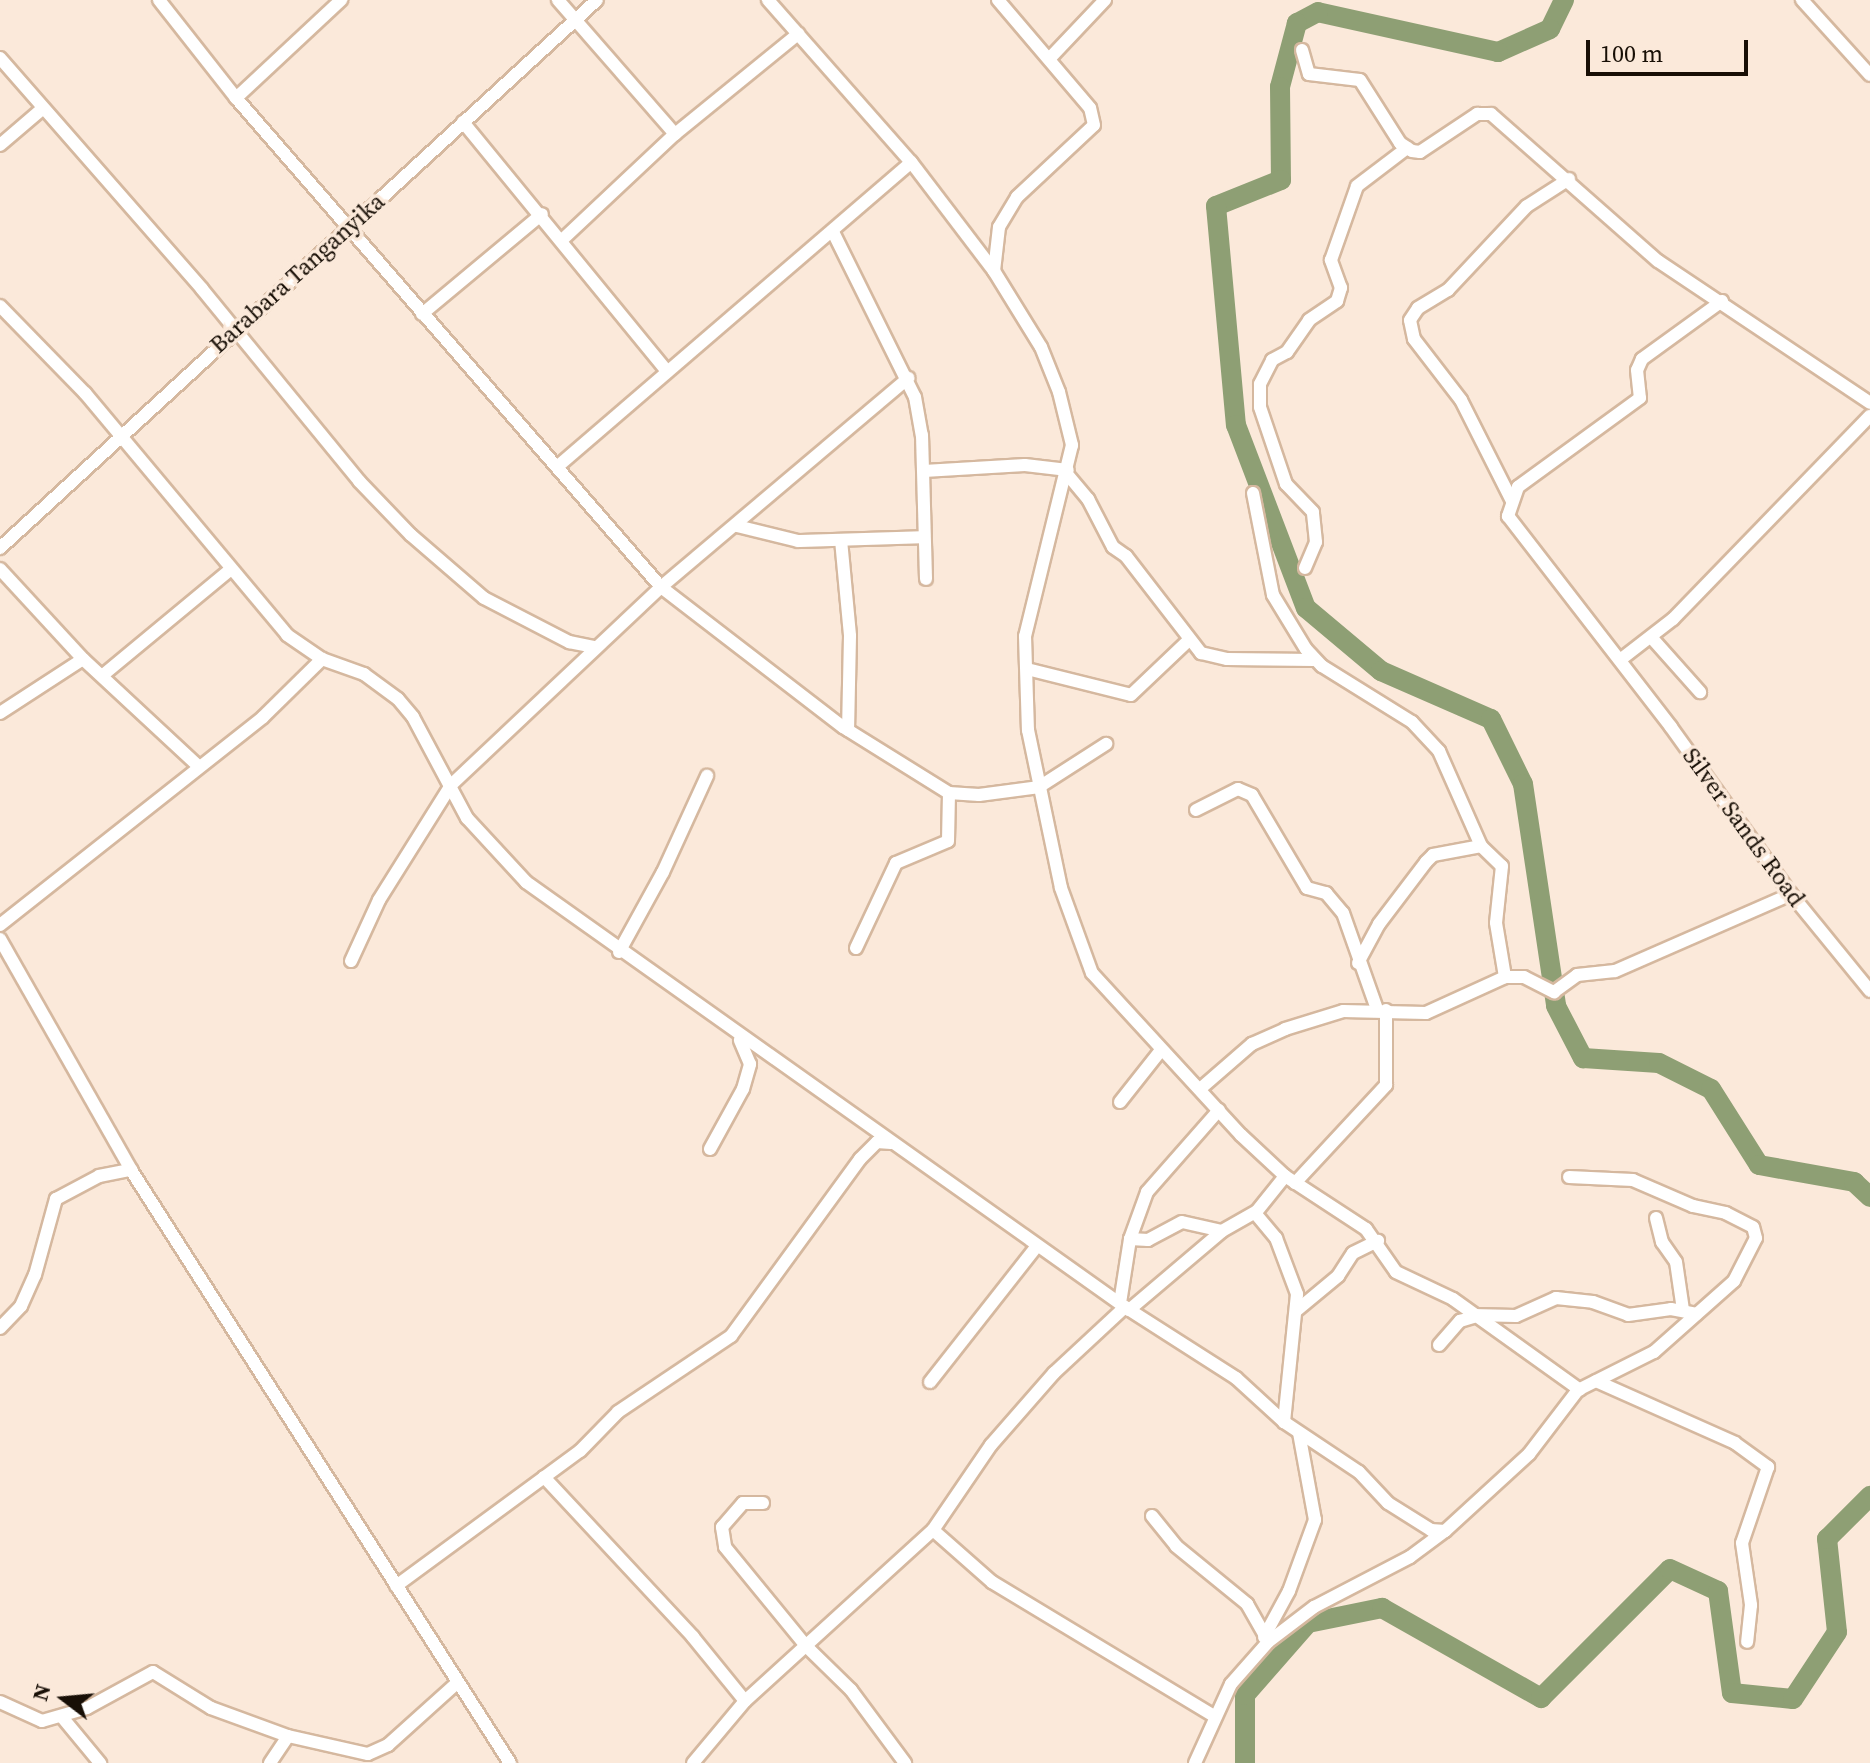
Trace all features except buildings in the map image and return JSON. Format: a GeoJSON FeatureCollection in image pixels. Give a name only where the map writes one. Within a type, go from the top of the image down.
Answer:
{"type":"FeatureCollection","features":[{"type":"Feature","properties":{"kind":"street"},"geometry":{"type":"LineString","coordinates":[[159,0],[236,98],[661,587],[848,730],[949,793],[979,795],[1039,787],[1106,744]]}},
{"type":"Feature","properties":{"kind":"street"},"geometry":{"type":"LineString","coordinates":[[236,98],[341,0]]}},
{"type":"Feature","properties":{"kind":"street"},"geometry":{"type":"LineString","coordinates":[[558,0],[675,134]]}},
{"type":"Feature","properties":{"kind":"street","name":"Barabara Tanganyika"},"geometry":{"type":"LineString","coordinates":[[1,546],[117,436],[597,0]]}},
{"type":"Feature","properties":{"kind":"street"},"geometry":{"type":"LineString","coordinates":[[768,0],[911,162],[994,271],[1041,347],[1059,392],[1072,445],[1068,472],[1025,636],[1028,730],[1061,888],[1084,959],[1106,991],[1161,1050],[1290,1179],[1378,1241],[1404,1278],[1453,1299],[1580,1390]]}},
{"type":"Feature","properties":{"kind":"street"},"geometry":{"type":"LineString","coordinates":[[994,271],[999,227],[1017,197],[1094,125],[1090,108],[998,0]]}},
{"type":"Feature","properties":{"kind":"street"},"geometry":{"type":"LineString","coordinates":[[1050,58],[1105,0]]}},
{"type":"Feature","properties":{"kind":"street"},"geometry":{"type":"LineString","coordinates":[[1802,0],[1870,75]]}},
{"type":"Feature","properties":{"kind":"street"},"geometry":{"type":"LineString","coordinates":[[562,240],[675,134],[798,34]]}},
{"type":"Feature","properties":{"kind":"street"},"geometry":{"type":"LineString","coordinates":[[1302,50],[1309,74],[1360,80],[1407,148],[1420,152],[1483,112],[1569,179],[1658,261],[1722,301],[1750,326],[1870,403]]}},
{"type":"Feature","properties":{"kind":"street"},"geometry":{"type":"LineString","coordinates":[[0,58],[41,110],[202,289],[232,331],[359,481],[462,582],[549,633],[594,647]]}},
{"type":"Feature","properties":{"kind":"street"},"geometry":{"type":"LineString","coordinates":[[0,145],[41,110]]}},
{"type":"Feature","properties":{"kind":"street"},"geometry":{"type":"LineString","coordinates":[[463,122],[542,214],[666,370]]}},
{"type":"Feature","properties":{"kind":"street"},"geometry":{"type":"LineString","coordinates":[[1305,568],[1316,542],[1313,512],[1286,484],[1260,407],[1260,384],[1272,360],[1287,352],[1309,320],[1337,301],[1341,288],[1331,260],[1357,186],[1407,148]]}},
{"type":"Feature","properties":{"kind":"street"},"geometry":{"type":"LineString","coordinates":[[557,467],[911,162]]}},
{"type":"Feature","properties":{"kind":"street","name":"Silver Sands Road"},"geometry":{"type":"LineString","coordinates":[[1569,179],[1527,206],[1448,290],[1418,308],[1410,320],[1414,339],[1461,400],[1510,505],[1510,523],[1620,660],[1791,894],[1870,991]]}},
{"type":"Feature","properties":{"kind":"street"},"geometry":{"type":"LineString","coordinates":[[422,314],[542,214]]}},
{"type":"Feature","properties":{"kind":"street"},"geometry":{"type":"LineString","coordinates":[[833,232],[908,378],[922,435],[926,579]]}},
{"type":"Feature","properties":{"kind":"street"},"geometry":{"type":"LineString","coordinates":[[1510,505],[1518,487],[1638,401],[1642,394],[1637,370],[1642,359],[1722,301]]}},
{"type":"Feature","properties":{"kind":"street"},"geometry":{"type":"LineString","coordinates":[[0,306],[85,393],[117,436],[287,635],[322,659],[364,674],[398,699],[451,785],[467,818],[500,858],[619,952],[739,1038],[1124,1307],[1236,1378],[1284,1422],[1359,1472],[1388,1503],[1431,1530],[1445,1531]]}},
{"type":"Feature","properties":{"kind":"street"},"geometry":{"type":"LineString","coordinates":[[351,961],[379,900],[451,785],[661,587],[737,526],[908,378]]}},
{"type":"Feature","properties":{"kind":"street"},"geometry":{"type":"LineString","coordinates":[[1620,660],[1651,637],[1870,416]]}},
{"type":"Feature","properties":{"kind":"street"},"geometry":{"type":"LineString","coordinates":[[924,471],[1034,465],[1068,472],[1094,509],[1113,547],[1126,556],[1189,640],[1215,658],[1314,660]]}},
{"type":"Feature","properties":{"kind":"street"},"geometry":{"type":"LineString","coordinates":[[1253,493],[1273,595],[1314,660],[1383,700],[1439,751],[1481,846],[1502,866],[1496,923],[1505,977]]}},
{"type":"Feature","properties":{"kind":"street"},"geometry":{"type":"LineString","coordinates":[[737,526],[783,539],[923,537]]}},
{"type":"Feature","properties":{"kind":"street"},"geometry":{"type":"LineString","coordinates":[[841,540],[850,636],[848,730]]}},
{"type":"Feature","properties":{"kind":"street"},"geometry":{"type":"LineString","coordinates":[[0,569],[83,659],[197,765]]}},
{"type":"Feature","properties":{"kind":"street"},"geometry":{"type":"LineString","coordinates":[[103,675],[231,569]]}},
{"type":"Feature","properties":{"kind":"street"},"geometry":{"type":"LineString","coordinates":[[1651,637],[1700,692]]}},
{"type":"Feature","properties":{"kind":"street"},"geometry":{"type":"LineString","coordinates":[[1027,669],[1131,695],[1189,640]]}},
{"type":"Feature","properties":{"kind":"street"},"geometry":{"type":"LineString","coordinates":[[0,713],[83,659]]}},
{"type":"Feature","properties":{"kind":"street"},"geometry":{"type":"LineString","coordinates":[[0,925],[296,689],[322,659]]}},
{"type":"Feature","properties":{"kind":"street"},"geometry":{"type":"LineString","coordinates":[[619,952],[707,776]]}},
{"type":"Feature","properties":{"kind":"street"},"geometry":{"type":"LineString","coordinates":[[693,1763],[745,1701],[933,1530],[991,1445],[1054,1373],[1124,1307],[1222,1231],[1255,1213],[1386,1085],[1381,1009],[1358,963],[1333,898],[1307,888],[1249,792],[1229,792],[1196,810]]}},
{"type":"Feature","properties":{"kind":"street"},"geometry":{"type":"LineString","coordinates":[[856,948],[896,863],[948,841],[949,793]]}},
{"type":"Feature","properties":{"kind":"street"},"geometry":{"type":"LineString","coordinates":[[1358,963],[1379,924],[1433,855],[1481,846]]}},
{"type":"Feature","properties":{"kind":"street"},"geometry":{"type":"LineString","coordinates":[[1200,1089],[1252,1044],[1343,1011],[1381,1009],[1426,1013],[1505,977],[1524,977],[1554,992],[1577,975],[1615,971],[1791,894]]}},
{"type":"Feature","properties":{"kind":"street"},"geometry":{"type":"LineString","coordinates":[[0,939],[131,1170],[510,1763]]}},
{"type":"Feature","properties":{"kind":"street"},"geometry":{"type":"LineString","coordinates":[[710,1149],[743,1089],[750,1064],[739,1038]]}},
{"type":"Feature","properties":{"kind":"street"},"geometry":{"type":"LineString","coordinates":[[1120,1102],[1161,1050]]}},
{"type":"Feature","properties":{"kind":"street"},"geometry":{"type":"LineString","coordinates":[[1124,1307],[1130,1239],[1147,1192],[1219,1110]]}},
{"type":"Feature","properties":{"kind":"street"},"geometry":{"type":"LineString","coordinates":[[396,1586],[544,1477],[618,1412],[731,1336],[860,1159],[877,1142],[894,1144]]}},
{"type":"Feature","properties":{"kind":"street"},"geometry":{"type":"LineString","coordinates":[[0,1328],[21,1306],[35,1275],[56,1199],[99,1176],[131,1170]]}},
{"type":"Feature","properties":{"kind":"street"},"geometry":{"type":"LineString","coordinates":[[1266,1639],[1314,1607],[1410,1557],[1445,1531],[1529,1454],[1580,1390],[1654,1352],[1734,1281],[1756,1230],[1633,1180],[1569,1177]]}},
{"type":"Feature","properties":{"kind":"street"},"geometry":{"type":"LineString","coordinates":[[1255,1213],[1287,1261],[1296,1311],[1284,1422]]}},
{"type":"Feature","properties":{"kind":"street"},"geometry":{"type":"LineString","coordinates":[[1656,1218],[1662,1242],[1676,1262],[1683,1310]]}},
{"type":"Feature","properties":{"kind":"street"},"geometry":{"type":"LineString","coordinates":[[1130,1239],[1148,1240],[1182,1222],[1222,1231]]}},
{"type":"Feature","properties":{"kind":"street"},"geometry":{"type":"LineString","coordinates":[[1296,1311],[1338,1276],[1353,1253],[1378,1241]]}},
{"type":"Feature","properties":{"kind":"street"},"geometry":{"type":"LineString","coordinates":[[930,1382],[1037,1246]]}},
{"type":"Feature","properties":{"kind":"street"},"geometry":{"type":"LineString","coordinates":[[1439,1345],[1460,1321],[1473,1316],[1516,1316],[1556,1298],[1593,1302],[1635,1315],[1683,1310],[1697,1314]]}},
{"type":"Feature","properties":{"kind":"street"},"geometry":{"type":"LineString","coordinates":[[1596,1381],[1735,1443],[1768,1467],[1742,1543],[1751,1605],[1747,1642]]}},
{"type":"Feature","properties":{"kind":"street"},"geometry":{"type":"LineString","coordinates":[[1195,1763],[1231,1684],[1266,1639],[1289,1591],[1315,1520],[1299,1433]]}},
{"type":"Feature","properties":{"kind":"street"},"geometry":{"type":"LineString","coordinates":[[544,1477],[693,1637],[745,1701]]}},
{"type":"Feature","properties":{"kind":"street"},"geometry":{"type":"LineString","coordinates":[[763,1503],[743,1503],[722,1527],[722,1540],[806,1646],[851,1690],[905,1763]]}},
{"type":"Feature","properties":{"kind":"street"},"geometry":{"type":"LineString","coordinates":[[1152,1516],[1176,1546],[1247,1604],[1266,1639]]}},
{"type":"Feature","properties":{"kind":"street"},"geometry":{"type":"LineString","coordinates":[[933,1530],[992,1582],[1214,1716]]}},
{"type":"Feature","properties":{"kind":"street"},"geometry":{"type":"LineString","coordinates":[[0,1702],[42,1721],[62,1717],[153,1672],[211,1708],[288,1736],[357,1753],[378,1751],[458,1682]]}},
{"type":"Feature","properties":{"kind":"street"},"geometry":{"type":"LineString","coordinates":[[62,1717],[100,1763]]}},
{"type":"Feature","properties":{"kind":"street"},"geometry":{"type":"LineString","coordinates":[[270,1763],[288,1736]]}},
{"type":"Feature","properties":{"kind":"waterway"},"geometry":{"type":"LineString","coordinates":[[1564,0],[1550,29],[1498,52],[1318,12],[1297,23],[1280,87],[1281,180],[1216,206],[1236,425],[1306,608],[1381,671],[1491,719],[1523,784],[1556,1006],[1583,1058],[1659,1063],[1711,1089],[1759,1165],[1854,1182],[1870,1197]]}},
{"type":"Feature","properties":{"kind":"waterway"},"geometry":{"type":"LineString","coordinates":[[1245,1763],[1245,1695],[1308,1623],[1382,1608],[1541,1698],[1670,1569],[1718,1591],[1732,1693],[1793,1699],[1837,1632],[1827,1539],[1870,1496]]}}]}
